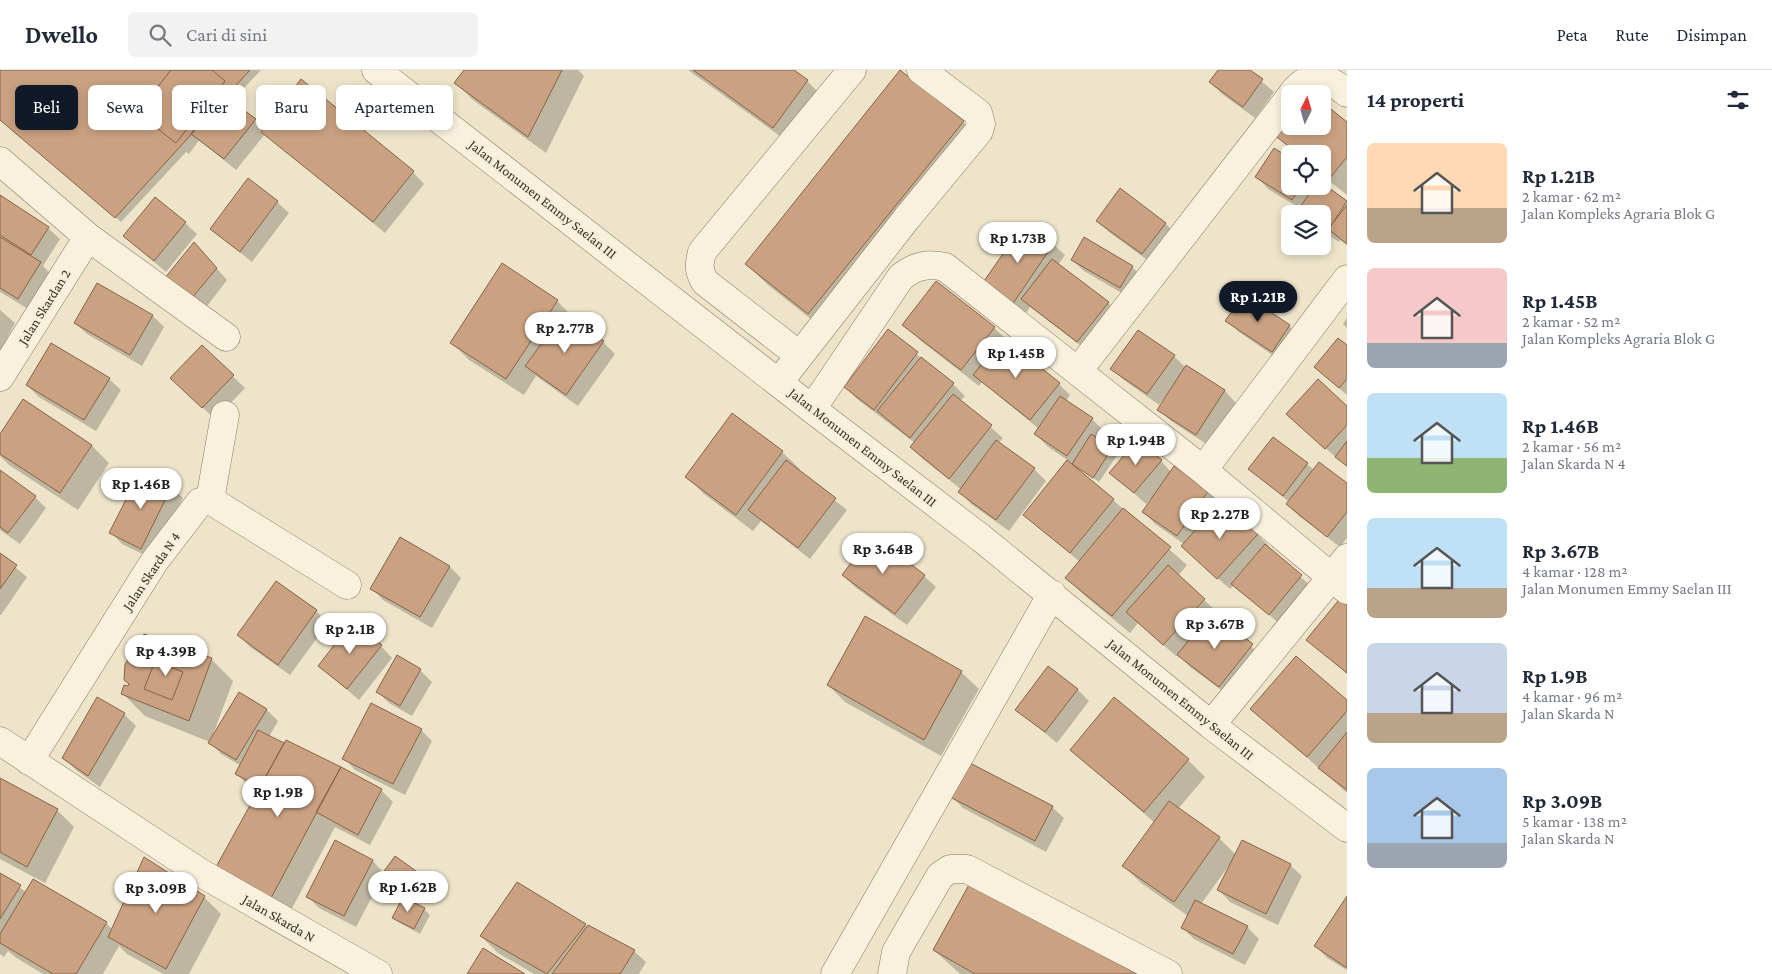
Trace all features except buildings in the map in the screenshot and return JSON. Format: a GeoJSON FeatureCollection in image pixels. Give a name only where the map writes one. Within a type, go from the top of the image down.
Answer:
{"type":"FeatureCollection","features":[{"type":"Feature","properties":{"kind":"street","name":"Jalan Monumen Emmy Saelan III"},"geometry":{"type":"LineString","coordinates":[[376,70],[981,538],[1211,725],[1347,828]]}},
{"type":"Feature","properties":{"kind":"street"},"geometry":{"type":"LineString","coordinates":[[799,355],[705,282],[699,272],[699,263],[702,252],[852,70]]}},
{"type":"Feature","properties":{"kind":"street"},"geometry":{"type":"LineString","coordinates":[[779,382],[907,218],[977,135],[981,127],[978,113],[921,70]]}},
{"type":"Feature","properties":{"kind":"street"},"geometry":{"type":"LineString","coordinates":[[1299,85],[1312,77],[1325,77],[1347,93]]}},
{"type":"Feature","properties":{"kind":"street"},"geometry":{"type":"LineString","coordinates":[[1078,371],[1281,109]]}},
{"type":"Feature","properties":{"kind":"street"},"geometry":{"type":"LineString","coordinates":[[0,162],[88,237],[226,337]]}},
{"type":"Feature","properties":{"kind":"street","name":"Jalan Skardan 2"},"geometry":{"type":"LineString","coordinates":[[0,377],[88,237]]}},
{"type":"Feature","properties":{"kind":"street"},"geometry":{"type":"LineString","coordinates":[[812,409],[901,277],[920,266],[932,264],[945,267],[1203,470],[1342,575],[1211,725]]}},
{"type":"Feature","properties":{"kind":"street"},"geometry":{"type":"LineString","coordinates":[[1203,470],[1347,279]]}},
{"type":"Feature","properties":{"kind":"street"},"geometry":{"type":"LineString","coordinates":[[225,415],[210,500],[347,585]]}},
{"type":"Feature","properties":{"kind":"street","name":"Jalan Skarda N 4"},"geometry":{"type":"LineString","coordinates":[[29,761],[154,562],[200,502],[210,500]]}},
{"type":"Feature","properties":{"kind":"street"},"geometry":{"type":"LineString","coordinates":[[835,974],[1052,594]]}},
{"type":"Feature","properties":{"kind":"street","name":"Jalan Skarda N"},"geometry":{"type":"LineString","coordinates":[[0,741],[201,873],[378,974]]}},
{"type":"Feature","properties":{"kind":"street"},"geometry":{"type":"LineString","coordinates":[[892,974],[896,952],[940,876],[950,869],[967,869],[1168,974]]}}]}
